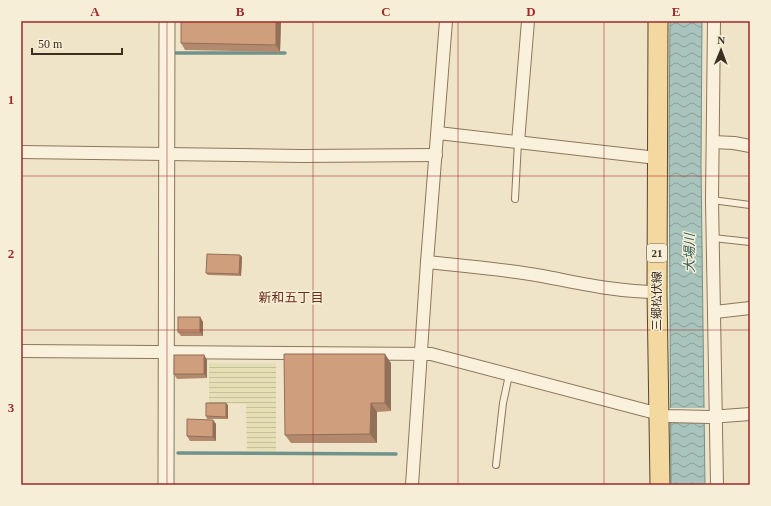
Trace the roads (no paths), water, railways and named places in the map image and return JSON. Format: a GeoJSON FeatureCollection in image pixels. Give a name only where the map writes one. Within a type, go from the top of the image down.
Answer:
{"type":"FeatureCollection","features":[{"type":"Feature","properties":{"kind":"main road","name":"三郷松伏線"},"geometry":{"type":"LineString","coordinates":[[658,21],[656,292],[662,415],[660,485]]}},
{"type":"Feature","properties":{"kind":"street"},"geometry":{"type":"LineString","coordinates":[[166,485],[168,21]]}},
{"type":"Feature","properties":{"kind":"street"},"geometry":{"type":"LineString","coordinates":[[412,485],[427,262],[446,21]]}},
{"type":"Feature","properties":{"kind":"street"},"geometry":{"type":"LineString","coordinates":[[518,142],[528,21]]}},
{"type":"Feature","properties":{"kind":"street"},"geometry":{"type":"LineString","coordinates":[[714,21],[712,200],[715,312],[713,417],[717,485]]}},
{"type":"Feature","properties":{"kind":"street"},"geometry":{"type":"LineString","coordinates":[[438,133],[657,158]]}},
{"type":"Feature","properties":{"kind":"street"},"geometry":{"type":"LineString","coordinates":[[713,142],[734,143],[750,146]]}},
{"type":"Feature","properties":{"kind":"street"},"geometry":{"type":"LineString","coordinates":[[21,152],[300,156],[436,155]]}},
{"type":"Feature","properties":{"kind":"street"},"geometry":{"type":"LineString","coordinates":[[427,262],[541,276],[604,288],[637,292],[656,292]]}},
{"type":"Feature","properties":{"kind":"street"},"geometry":{"type":"LineString","coordinates":[[715,312],[750,308]]}},
{"type":"Feature","properties":{"kind":"street"},"geometry":{"type":"LineString","coordinates":[[21,351],[431,354],[662,415],[713,417],[750,414]]}},
{"type":"Feature","properties":{"kind":"lane"},"geometry":{"type":"LineString","coordinates":[[515,199],[518,142]]}},
{"type":"Feature","properties":{"kind":"lane"},"geometry":{"type":"LineString","coordinates":[[712,200],[750,205]]}},
{"type":"Feature","properties":{"kind":"lane"},"geometry":{"type":"LineString","coordinates":[[713,238],[750,242]]}},
{"type":"Feature","properties":{"kind":"lane"},"geometry":{"type":"LineString","coordinates":[[496,465],[503,403],[509,375]]}},
{"type":"Feature","properties":{"kind":"water","name":"大場川"},"geometry":{"type":"Polygon","coordinates":[[[670,21],[702,21],[701,164],[705,485],[671,485],[669,137],[670,21]]]}},
{"type":"Feature","properties":{"kind":"waterway"},"geometry":{"type":"LineString","coordinates":[[172,53],[285,53]]}},
{"type":"Feature","properties":{"kind":"waterway"},"geometry":{"type":"LineString","coordinates":[[178,453],[396,454]]}},
{"type":"Feature","properties":{"kind":"district","name":"新和五丁目"},"geometry":{"type":"Point","coordinates":[291,297]}}]}
